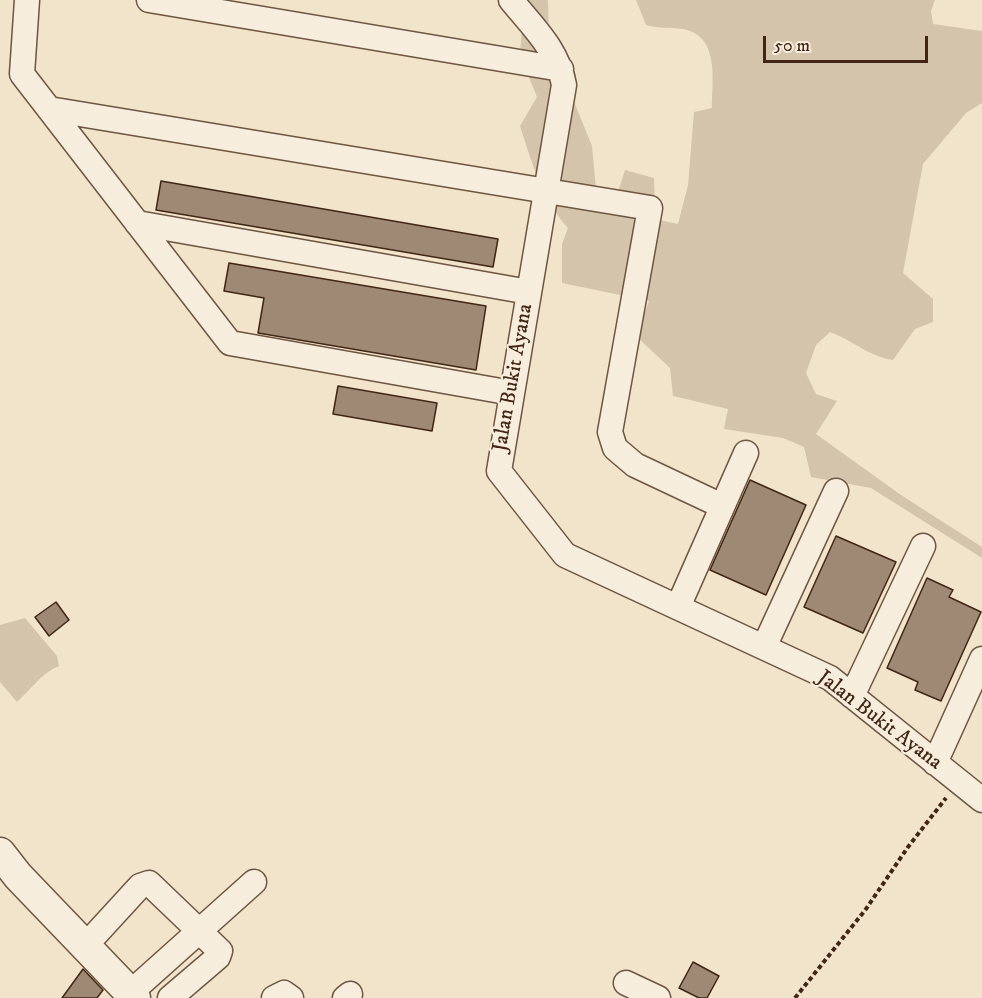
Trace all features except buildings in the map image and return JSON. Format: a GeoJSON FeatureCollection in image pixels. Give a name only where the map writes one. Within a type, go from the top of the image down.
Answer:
{"type":"FeatureCollection","features":[{"type":"Feature","properties":{"kind":"street"},"geometry":{"type":"LineString","coordinates":[[27,0],[22,74],[230,343],[512,393]]}},
{"type":"Feature","properties":{"kind":"street"},"geometry":{"type":"LineString","coordinates":[[148,0],[561,69]]}},
{"type":"Feature","properties":{"kind":"street","name":"Jalan Bukit Ayana"},"geometry":{"type":"LineString","coordinates":[[511,0],[551,48],[561,69],[564,85],[499,471],[565,555],[830,678],[977,796]]}},
{"type":"Feature","properties":{"kind":"street"},"geometry":{"type":"LineString","coordinates":[[49,109],[650,208],[610,432],[615,448],[634,465],[722,506]]}},
{"type":"Feature","properties":{"kind":"street"},"geometry":{"type":"LineString","coordinates":[[137,223],[529,292]]}},
{"type":"Feature","properties":{"kind":"street"},"geometry":{"type":"LineString","coordinates":[[678,607],[746,453]]}},
{"type":"Feature","properties":{"kind":"street"},"geometry":{"type":"LineString","coordinates":[[764,647],[836,490]]}},
{"type":"Feature","properties":{"kind":"street"},"geometry":{"type":"LineString","coordinates":[[852,696],[923,546]]}},
{"type":"Feature","properties":{"kind":"street"},"geometry":{"type":"LineString","coordinates":[[935,763],[982,659]]}},
{"type":"Feature","properties":{"kind":"street"},"geometry":{"type":"LineString","coordinates":[[0,853],[133,995],[254,882]]}},
{"type":"Feature","properties":{"kind":"street"},"geometry":{"type":"LineString","coordinates":[[85,946],[144,883],[149,883],[219,948],[220,954],[170,998]]}},
{"type":"Feature","properties":{"kind":"street"},"geometry":{"type":"LineString","coordinates":[[626,983],[658,998]]}},
{"type":"Feature","properties":{"kind":"street"},"geometry":{"type":"LineString","coordinates":[[273,998],[284,993],[291,998]]}},
{"type":"Feature","properties":{"kind":"path"},"geometry":{"type":"LineString","coordinates":[[795,998],[866,909],[945,798],[977,796]]}},
{"type":"Feature","properties":{"kind":"shaded area"},"geometry":{"type":"Polygon","coordinates":[[[524,0],[548,0],[549,40],[592,146],[597,199],[617,195],[625,170],[654,178],[655,206],[659,220],[678,224],[688,185],[694,112],[712,108],[711,60],[703,40],[695,33],[683,29],[646,25],[636,0],[935,0],[931,11],[933,24],[982,31],[982,103],[966,113],[923,164],[903,273],[933,299],[933,322],[915,329],[893,360],[869,352],[830,332],[816,345],[806,373],[816,394],[837,401],[816,434],[901,495],[982,547],[982,558],[871,488],[811,477],[804,447],[783,438],[724,429],[728,409],[673,396],[670,368],[636,336],[649,301],[562,283],[562,244],[568,228],[545,193],[520,126],[537,97],[520,55],[524,0]]]}},
{"type":"Feature","properties":{"kind":"shaded area"},"geometry":{"type":"Polygon","coordinates":[[[25,618],[57,656],[59,666],[42,677],[17,702],[0,682],[0,625],[25,618]]]}}]}
